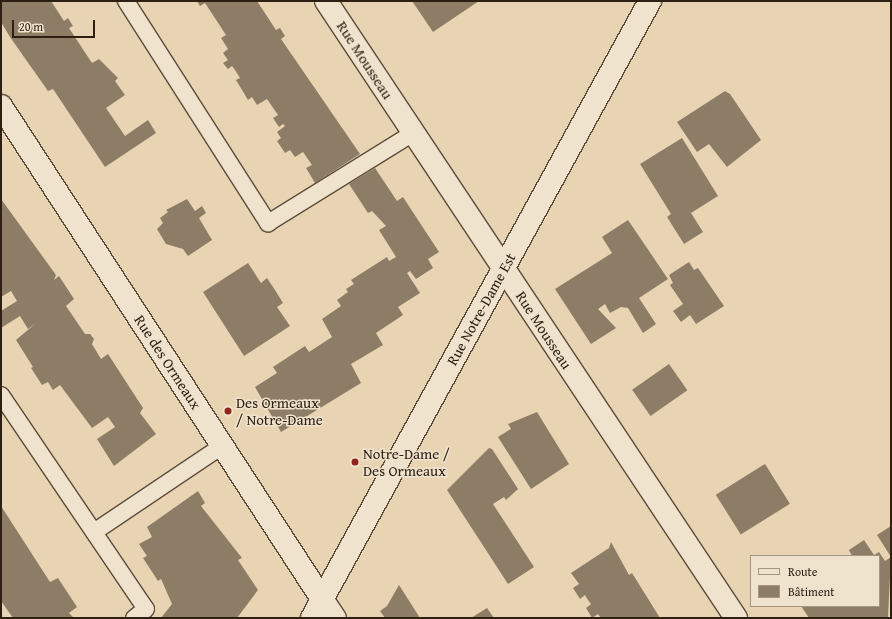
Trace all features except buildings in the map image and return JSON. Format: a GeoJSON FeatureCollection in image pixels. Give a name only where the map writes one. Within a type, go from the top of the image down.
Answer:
{"type":"FeatureCollection","features":[{"type":"Feature","properties":{"kind":"street","name":"Rue Mousseau"},"geometry":{"type":"LineString","coordinates":[[326,1],[736,618]]}},
{"type":"Feature","properties":{"kind":"street","name":"Rue Notre-Dame Est"},"geometry":{"type":"LineString","coordinates":[[312,618],[650,1]]}},
{"type":"Feature","properties":{"kind":"street","name":"Rue des Ormeaux"},"geometry":{"type":"LineString","coordinates":[[1,106],[335,618]]}},
{"type":"Feature","properties":{"kind":"lane"},"geometry":{"type":"LineString","coordinates":[[126,1],[268,223],[413,133]]}},
{"type":"Feature","properties":{"kind":"lane"},"geometry":{"type":"LineString","coordinates":[[1,395],[146,609],[134,618]]}},
{"type":"Feature","properties":{"kind":"lane"},"geometry":{"type":"LineString","coordinates":[[94,532],[222,446]]}},
{"type":"Feature","properties":{"kind":"place","name":"Des Ormeaux / Notre-Dame"},"geometry":{"type":"Point","coordinates":[228,411]}},
{"type":"Feature","properties":{"kind":"place","name":"Notre-Dame / Des Ormeaux"},"geometry":{"type":"Point","coordinates":[355,462]}}]}
